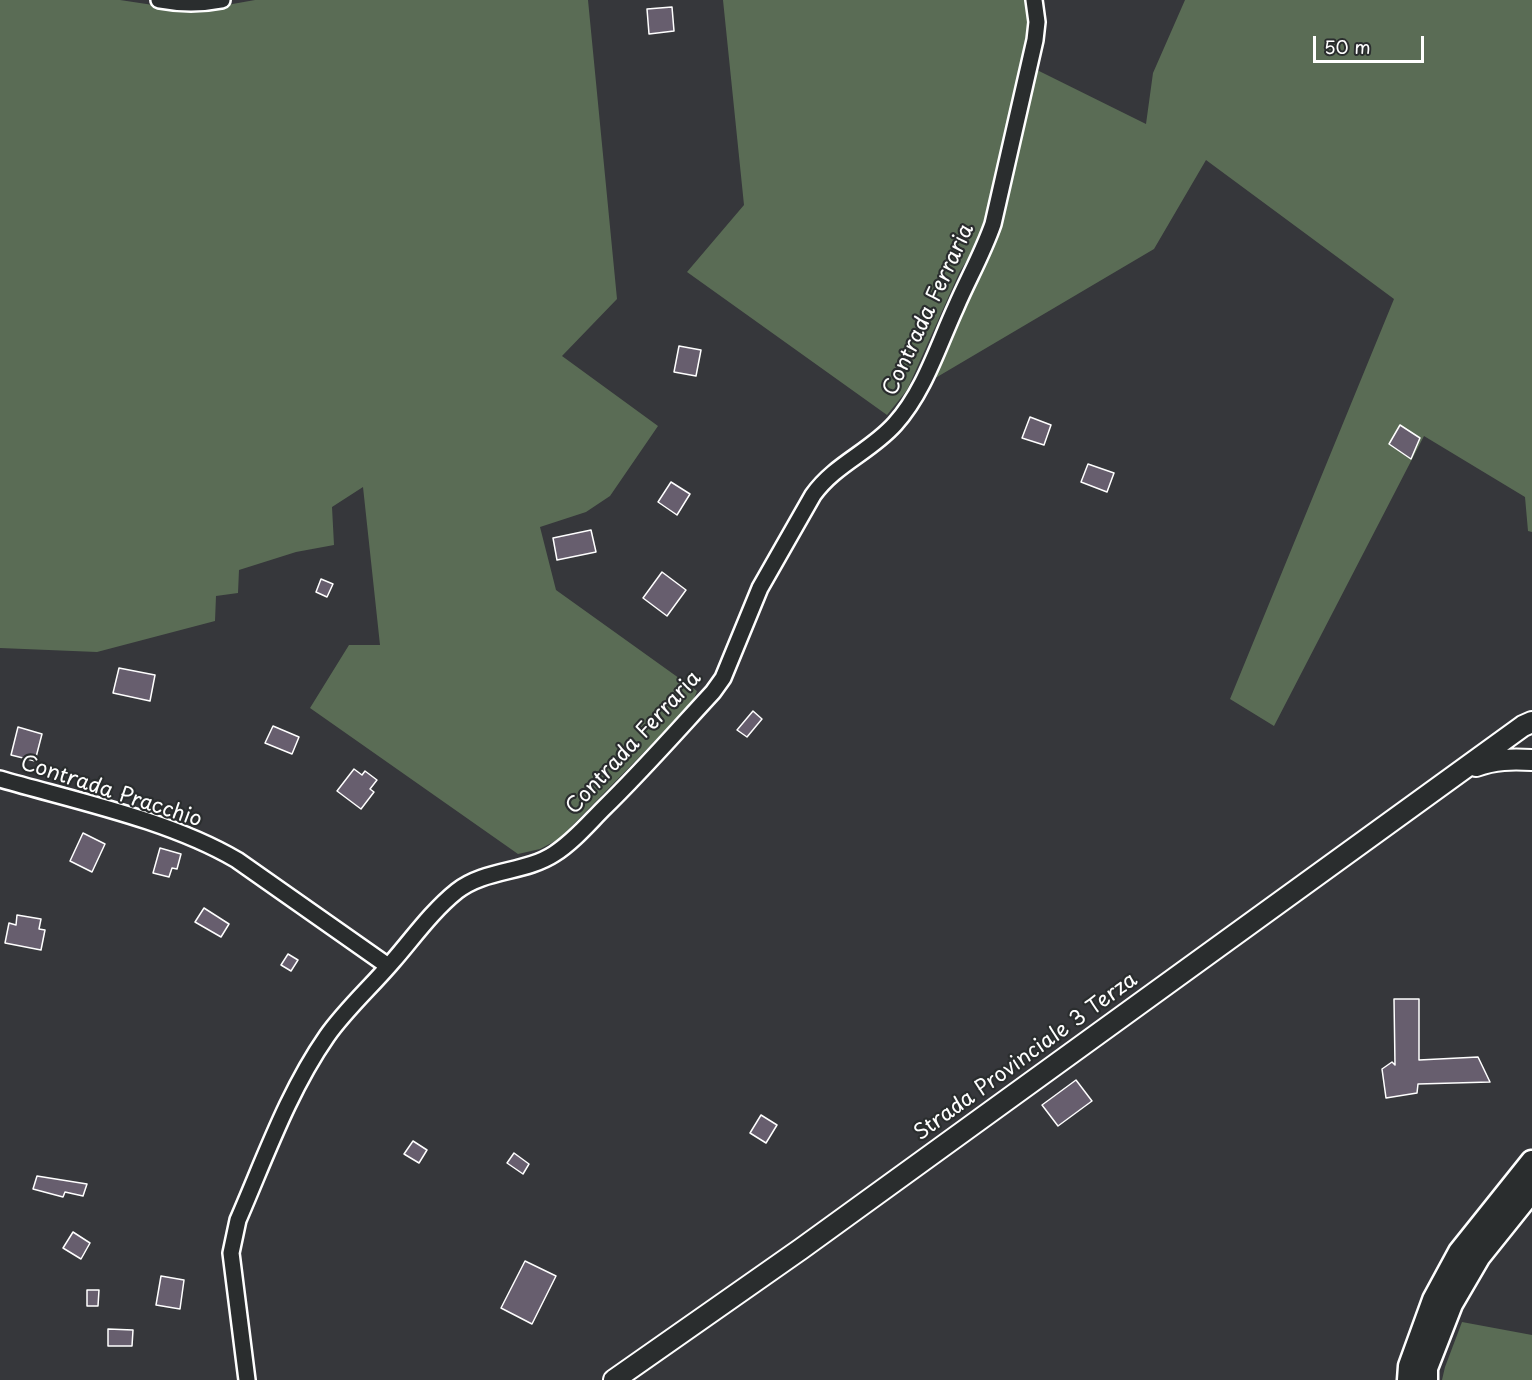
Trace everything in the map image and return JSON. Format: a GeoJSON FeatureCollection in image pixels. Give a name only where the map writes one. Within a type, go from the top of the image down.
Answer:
{"type":"FeatureCollection","features":[{"type":"Feature","properties":{"kind":"main road"},"geometry":{"type":"LineString","coordinates":[[1409,1380],[1410,1366],[1434,1300],[1460,1252],[1532,1162]]}},
{"type":"Feature","properties":{"kind":"main road"},"geometry":{"type":"LineString","coordinates":[[1426,1380],[1426,1368],[1451,1304],[1479,1256],[1532,1190]]}},
{"type":"Feature","properties":{"kind":"street"},"geometry":{"type":"LineString","coordinates":[[159,0],[209,3],[222,0]]}},
{"type":"Feature","properties":{"kind":"street","name":"Contrada Ferraria"},"geometry":{"type":"LineString","coordinates":[[247,1380],[231,1253],[237,1220],[291,1098],[311,1060],[348,1009],[442,904],[459,889],[497,873],[553,855],[640,772],[723,678],[760,588],[818,488],[838,468],[883,437],[911,403],[984,251],[993,224],[1035,40],[1037,22],[1034,0]]}},
{"type":"Feature","properties":{"kind":"street","name":"Strada Provinciale 3 Terza"},"geometry":{"type":"LineString","coordinates":[[614,1380],[810,1242],[1523,726],[1532,722]]}},
{"type":"Feature","properties":{"kind":"street"},"geometry":{"type":"LineString","coordinates":[[1465,770],[1498,760],[1532,760]]}},
{"type":"Feature","properties":{"kind":"street","name":"Contrada Pracchio"},"geometry":{"type":"LineString","coordinates":[[0,779],[154,824],[216,848],[237,860],[388,966]]}},
{"type":"Feature","properties":{"kind":"green space"},"geometry":{"type":"Polygon","coordinates":[[[0,0],[120,0],[173,8],[210,8],[255,0],[588,0],[617,299],[562,356],[658,426],[610,496],[586,512],[540,527],[556,590],[697,691],[692,703],[559,839],[540,849],[518,854],[310,708],[349,645],[380,645],[363,487],[332,507],[334,545],[296,552],[239,570],[238,593],[216,596],[215,621],[97,652],[0,648],[0,0]]]}},
{"type":"Feature","properties":{"kind":"green space"},"geometry":{"type":"Polygon","coordinates":[[[723,0],[1028,0],[1031,39],[986,221],[975,247],[959,273],[907,390],[887,415],[687,272],[744,205],[723,0]]]}},
{"type":"Feature","properties":{"kind":"green space"},"geometry":{"type":"Polygon","coordinates":[[[1185,0],[1532,0],[1532,532],[1528,531],[1525,497],[1424,436],[1274,726],[1230,699],[1394,299],[1206,160],[1154,249],[932,380],[988,258],[999,226],[1037,70],[1146,124],[1153,73],[1185,0]]]}},
{"type":"Feature","properties":{"kind":"green space"},"geometry":{"type":"Polygon","coordinates":[[[1462,1322],[1532,1335],[1532,1380],[1442,1380],[1462,1322]]]}},
{"type":"Feature","properties":{"kind":"building"},"geometry":{"type":"Polygon","coordinates":[[[672,7],[674,31],[649,34],[647,9],[672,7]]]}},
{"type":"Feature","properties":{"kind":"building"},"geometry":{"type":"Polygon","coordinates":[[[679,346],[701,350],[696,376],[674,372],[679,346]]]}},
{"type":"Feature","properties":{"kind":"building"},"geometry":{"type":"Polygon","coordinates":[[[1030,417],[1051,425],[1044,445],[1022,438],[1030,417]]]}},
{"type":"Feature","properties":{"kind":"building"},"geometry":{"type":"Polygon","coordinates":[[[1400,425],[1420,438],[1411,459],[1389,444],[1400,425]]]}},
{"type":"Feature","properties":{"kind":"building"},"geometry":{"type":"Polygon","coordinates":[[[1088,464],[1114,473],[1107,492],[1081,482],[1088,464]]]}},
{"type":"Feature","properties":{"kind":"building"},"geometry":{"type":"Polygon","coordinates":[[[671,482],[690,494],[677,515],[658,502],[671,482]]]}},
{"type":"Feature","properties":{"kind":"building"},"geometry":{"type":"Polygon","coordinates":[[[591,530],[596,552],[557,560],[553,538],[591,530]]]}},
{"type":"Feature","properties":{"kind":"building"},"geometry":{"type":"Polygon","coordinates":[[[662,572],[686,590],[667,616],[643,598],[662,572]]]}},
{"type":"Feature","properties":{"kind":"building"},"geometry":{"type":"Polygon","coordinates":[[[321,579],[333,584],[327,597],[316,592],[321,579]]]}},
{"type":"Feature","properties":{"kind":"building"},"geometry":{"type":"Polygon","coordinates":[[[119,668],[155,675],[150,701],[113,693],[119,668]]]}},
{"type":"Feature","properties":{"kind":"building"},"geometry":{"type":"Polygon","coordinates":[[[753,711],[762,719],[747,737],[737,730],[753,711]]]}},
{"type":"Feature","properties":{"kind":"building"},"geometry":{"type":"Polygon","coordinates":[[[273,726],[299,737],[292,754],[265,743],[273,726]]]}},
{"type":"Feature","properties":{"kind":"building"},"geometry":{"type":"Polygon","coordinates":[[[18,727],[42,734],[35,761],[11,755],[18,727]]]}},
{"type":"Feature","properties":{"kind":"building"},"geometry":{"type":"Polygon","coordinates":[[[354,769],[362,775],[365,771],[377,780],[370,789],[374,792],[361,809],[337,791],[354,769]]]}},
{"type":"Feature","properties":{"kind":"building"},"geometry":{"type":"Polygon","coordinates":[[[83,833],[105,844],[92,872],[70,861],[83,833]]]}},
{"type":"Feature","properties":{"kind":"building"},"geometry":{"type":"Polygon","coordinates":[[[160,848],[181,854],[177,869],[172,868],[169,877],[153,873],[160,848]]]}},
{"type":"Feature","properties":{"kind":"building"},"geometry":{"type":"Polygon","coordinates":[[[204,908],[229,924],[221,937],[195,922],[204,908]]]}},
{"type":"Feature","properties":{"kind":"building"},"geometry":{"type":"Polygon","coordinates":[[[17,915],[41,919],[39,929],[45,930],[41,950],[5,943],[9,923],[16,925],[17,915]]]}},
{"type":"Feature","properties":{"kind":"building"},"geometry":{"type":"Polygon","coordinates":[[[288,954],[298,960],[291,971],[281,965],[288,954]]]}},
{"type":"Feature","properties":{"kind":"building"},"geometry":{"type":"Polygon","coordinates":[[[1394,999],[1419,999],[1419,1060],[1478,1057],[1490,1082],[1418,1084],[1417,1093],[1386,1098],[1382,1069],[1392,1062],[1395,1065],[1394,999]]]}},
{"type":"Feature","properties":{"kind":"building"},"geometry":{"type":"Polygon","coordinates":[[[1076,1080],[1092,1101],[1058,1126],[1042,1105],[1076,1080]]]}},
{"type":"Feature","properties":{"kind":"building"},"geometry":{"type":"Polygon","coordinates":[[[761,1115],[777,1125],[766,1143],[750,1133],[761,1115]]]}},
{"type":"Feature","properties":{"kind":"building"},"geometry":{"type":"Polygon","coordinates":[[[413,1141],[427,1150],[419,1163],[404,1154],[413,1141]]]}},
{"type":"Feature","properties":{"kind":"building"},"geometry":{"type":"Polygon","coordinates":[[[514,1153],[529,1164],[523,1174],[507,1163],[514,1153]]]}},
{"type":"Feature","properties":{"kind":"building"},"geometry":{"type":"Polygon","coordinates":[[[37,1176],[87,1184],[83,1196],[65,1192],[63,1197],[33,1189],[37,1176]]]}},
{"type":"Feature","properties":{"kind":"building"},"geometry":{"type":"Polygon","coordinates":[[[73,1232],[90,1243],[81,1259],[63,1248],[73,1232]]]}},
{"type":"Feature","properties":{"kind":"building"},"geometry":{"type":"Polygon","coordinates":[[[525,1261],[556,1276],[532,1324],[501,1308],[525,1261]]]}},
{"type":"Feature","properties":{"kind":"building"},"geometry":{"type":"Polygon","coordinates":[[[161,1276],[184,1280],[180,1309],[156,1305],[161,1276]]]}},
{"type":"Feature","properties":{"kind":"building"},"geometry":{"type":"Polygon","coordinates":[[[87,1290],[99,1290],[98,1306],[87,1306],[87,1290]]]}},
{"type":"Feature","properties":{"kind":"building"},"geometry":{"type":"Polygon","coordinates":[[[108,1329],[133,1330],[132,1346],[108,1346],[108,1329]]]}}]}
